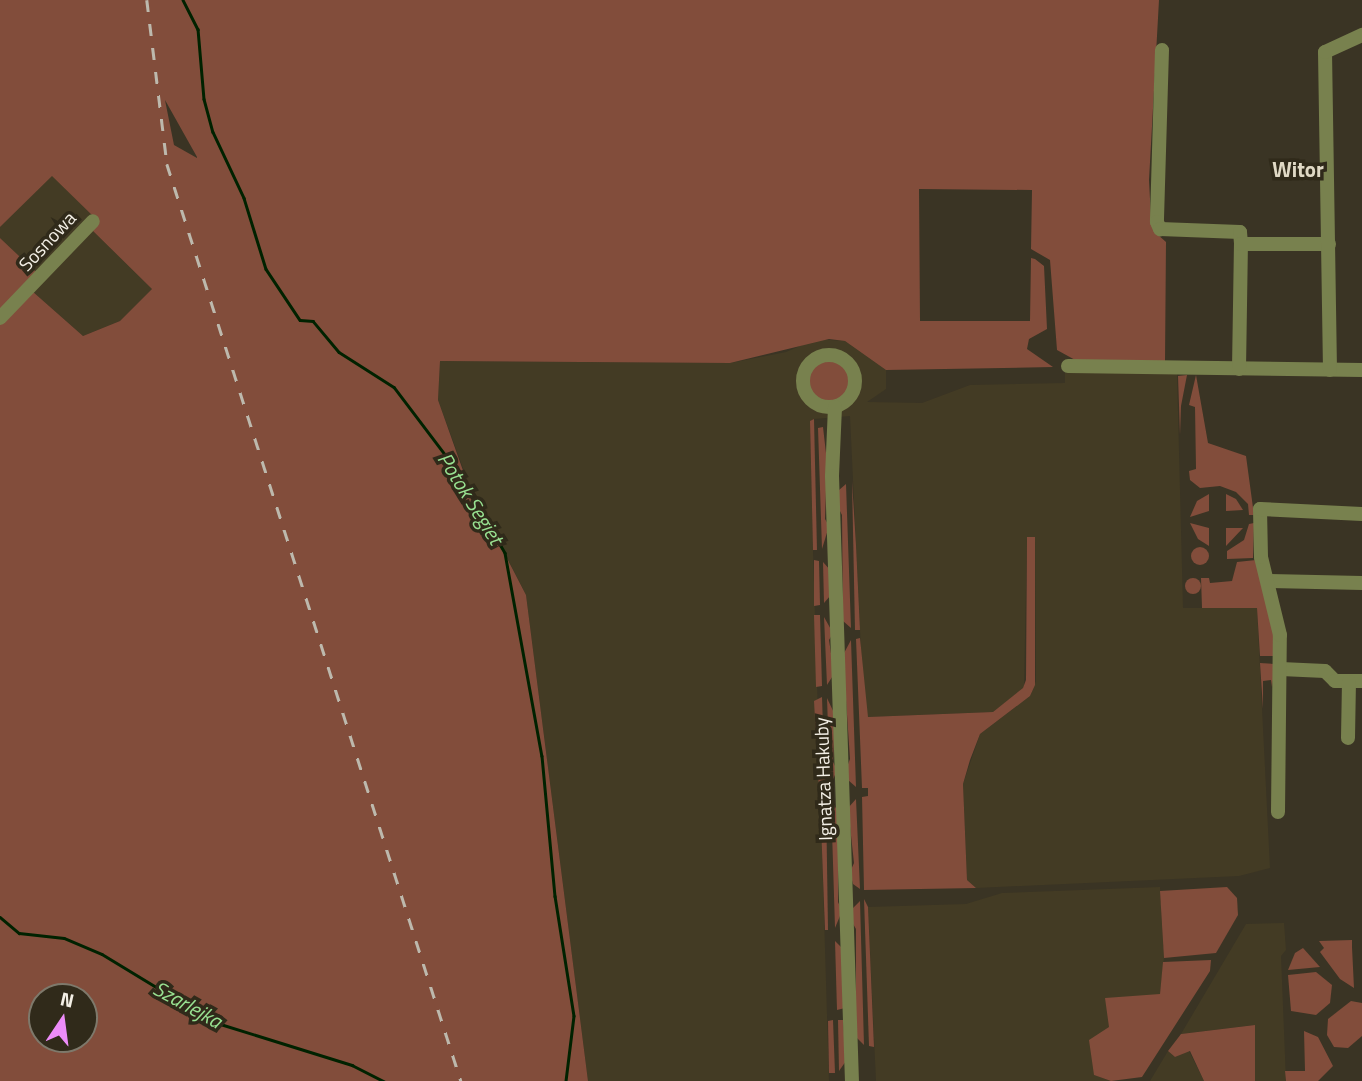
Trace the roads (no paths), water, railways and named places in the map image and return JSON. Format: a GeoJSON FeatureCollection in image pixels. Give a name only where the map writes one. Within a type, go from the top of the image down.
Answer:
{"type":"FeatureCollection","features":[{"type":"Feature","properties":{"kind":"street"},"geometry":{"type":"LineString","coordinates":[[1330,370],[1325,52],[1362,35]]}},
{"type":"Feature","properties":{"kind":"street"},"geometry":{"type":"LineString","coordinates":[[1162,50],[1157,222],[1160,229],[1240,232],[1238,369]]}},
{"type":"Feature","properties":{"kind":"street","name":"Sosnowa"},"geometry":{"type":"LineString","coordinates":[[0,318],[93,221]]}},
{"type":"Feature","properties":{"kind":"street"},"geometry":{"type":"LineString","coordinates":[[1241,244],[1329,244]]}},
{"type":"Feature","properties":{"kind":"street"},"geometry":{"type":"LineString","coordinates":[[1068,366],[1362,370]]}},
{"type":"Feature","properties":{"kind":"street","name":"Ignatza Hakuby"},"geometry":{"type":"LineString","coordinates":[[828,406],[852,1081]]}},
{"type":"Feature","properties":{"kind":"street"},"geometry":{"type":"LineString","coordinates":[[1278,812],[1280,635],[1261,557],[1260,509],[1362,514]]}},
{"type":"Feature","properties":{"kind":"street"},"geometry":{"type":"LineString","coordinates":[[1268,580],[1362,583]]}},
{"type":"Feature","properties":{"kind":"street"},"geometry":{"type":"LineString","coordinates":[[1281,668],[1325,671],[1335,681],[1355,682],[1348,738]]}},
{"type":"Feature","properties":{"kind":"waterway","name":"Potok Segiet"},"geometry":{"type":"LineString","coordinates":[[183,0],[198,29],[204,99],[213,132],[244,198],[266,269],[300,320],[313,321],[339,352],[394,387],[456,469],[505,553],[542,756],[555,896],[574,1016],[566,1081]]}},
{"type":"Feature","properties":{"kind":"waterway","name":"Szarlejka"},"geometry":{"type":"LineString","coordinates":[[0,917],[19,933],[64,938],[102,954],[214,1022],[352,1065],[384,1081]]}},
{"type":"Feature","properties":{"kind":"railway"},"geometry":{"type":"LineString","coordinates":[[147,0],[167,164],[461,1081]]}},
{"type":"Feature","properties":{"kind":"district","name":"Witor"},"geometry":{"type":"Point","coordinates":[1298,169]}}]}
